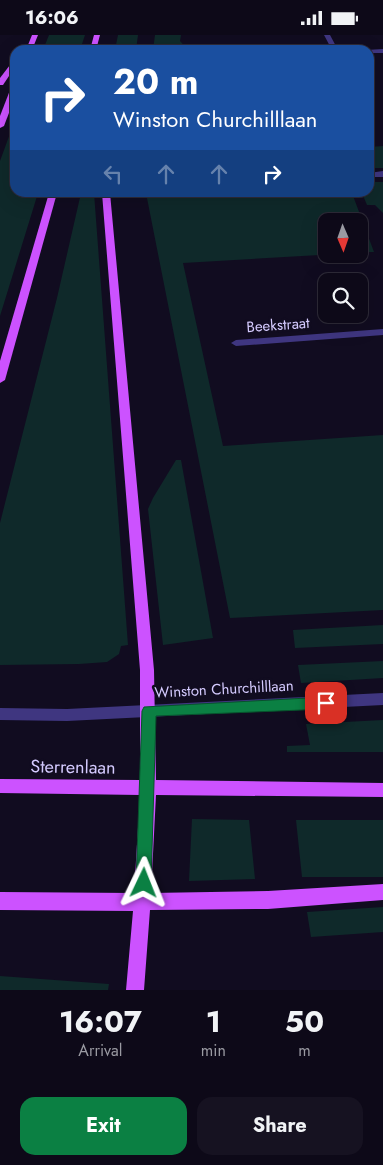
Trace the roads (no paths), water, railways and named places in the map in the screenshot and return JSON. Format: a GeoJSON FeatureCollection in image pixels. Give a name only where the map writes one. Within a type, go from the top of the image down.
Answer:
{"type":"FeatureCollection","features":[{"type":"Feature","properties":{"kind":"main road"},"geometry":{"type":"LineString","coordinates":[[0,83],[10,69]]}},
{"type":"Feature","properties":{"kind":"main road"},"geometry":{"type":"LineString","coordinates":[[0,126],[10,100]]}},
{"type":"Feature","properties":{"kind":"main road"},"geometry":{"type":"LineString","coordinates":[[0,380],[52,197]]}},
{"type":"Feature","properties":{"kind":"main road"},"geometry":{"type":"LineString","coordinates":[[106,197],[148,670],[149,711],[143,902],[135,990]]}},
{"type":"Feature","properties":{"kind":"main road","name":"Sterrenlaan"},"geometry":{"type":"LineString","coordinates":[[0,786],[146,787]]}},
{"type":"Feature","properties":{"kind":"main road"},"geometry":{"type":"LineString","coordinates":[[146,787],[383,790]]}},
{"type":"Feature","properties":{"kind":"main road"},"geometry":{"type":"LineString","coordinates":[[0,901],[143,902],[268,900],[383,892]]}},
{"type":"Feature","properties":{"kind":"street","name":"Beekstraat"},"geometry":{"type":"LineString","coordinates":[[236,343],[383,332]]}},
{"type":"Feature","properties":{"kind":"street","name":"Winston Churchilllaan"},"geometry":{"type":"LineString","coordinates":[[0,714],[67,715],[383,699]]}}]}
